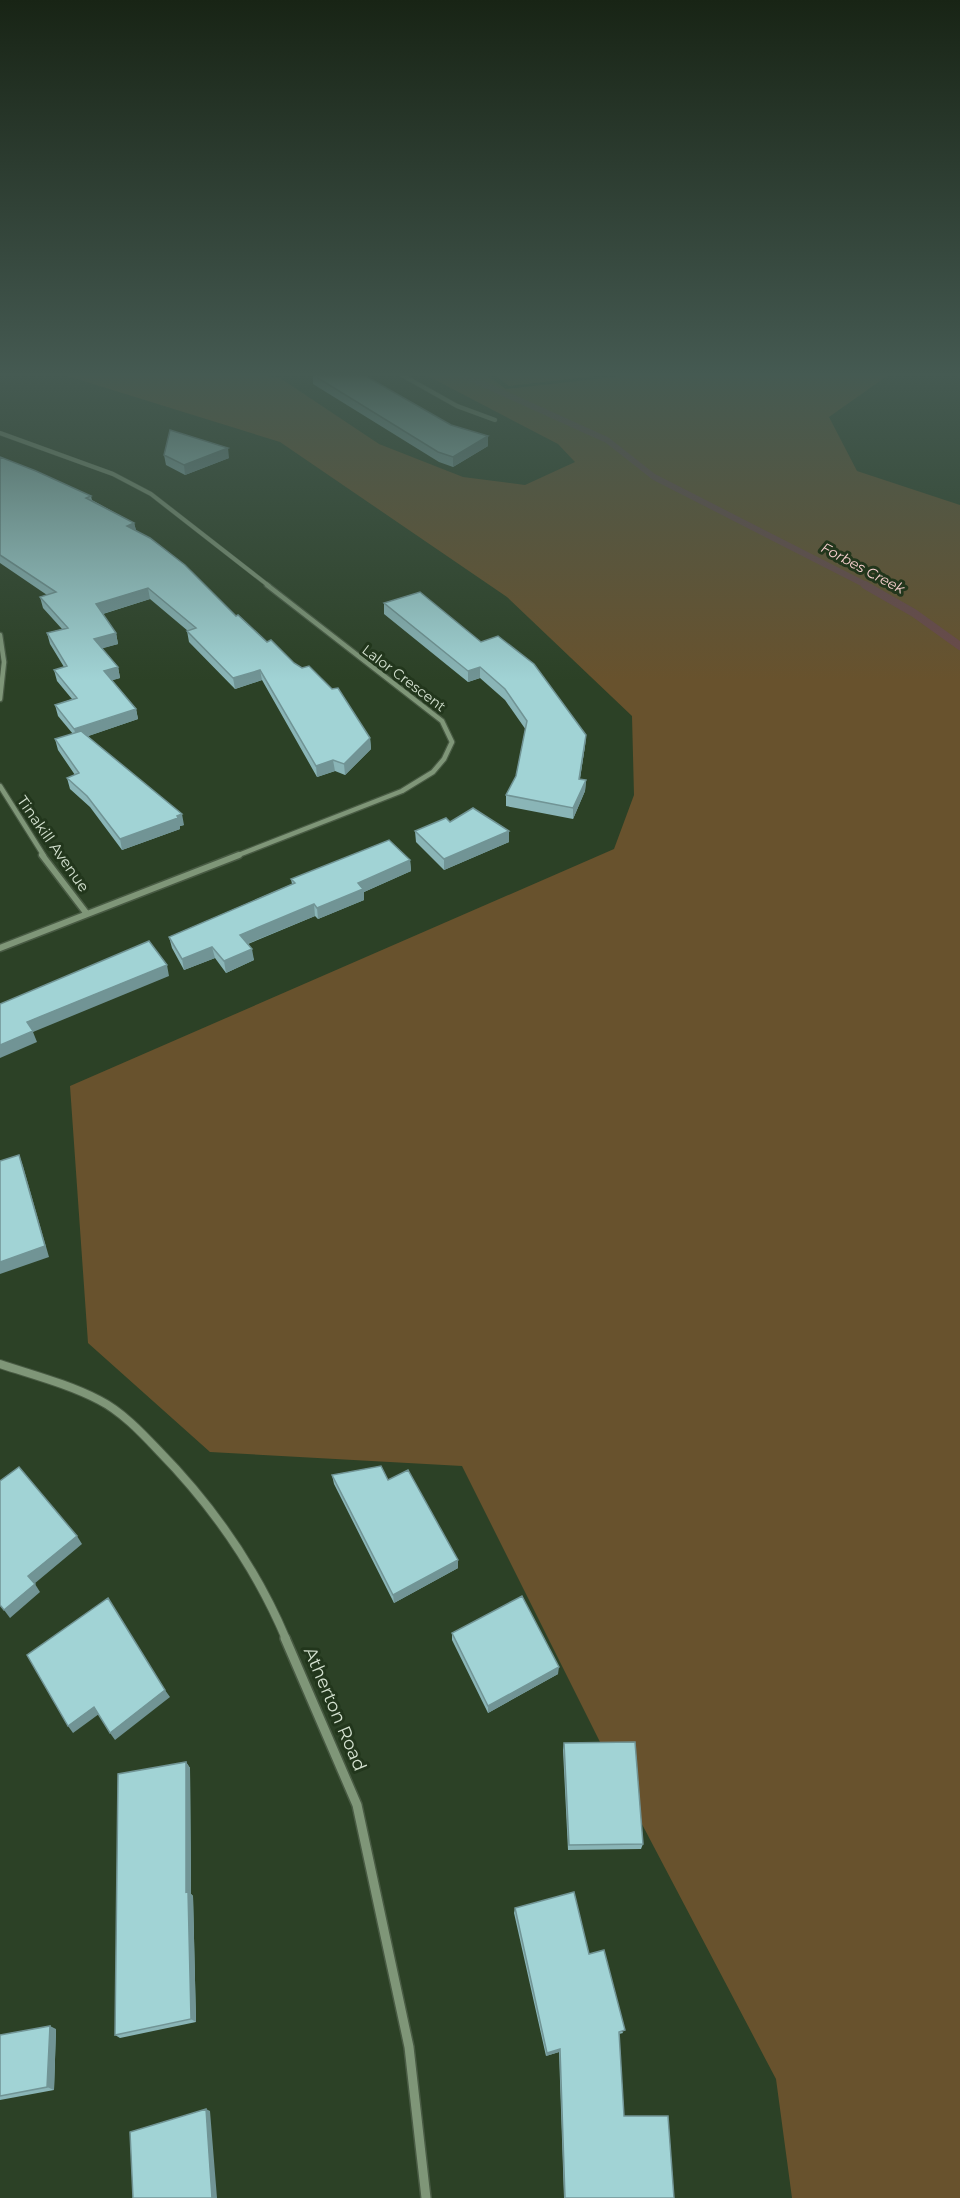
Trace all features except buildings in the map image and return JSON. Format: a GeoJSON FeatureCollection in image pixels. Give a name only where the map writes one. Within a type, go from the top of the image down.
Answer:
{"type":"FeatureCollection","features":[{"type":"Feature","properties":{"kind":"street","name":"Lalor Crescent"},"geometry":{"type":"LineString","coordinates":[[0,948],[402,791],[425,779],[439,767],[448,754],[452,742],[442,721],[151,494],[118,477]]}},
{"type":"Feature","properties":{"kind":"street"},"geometry":{"type":"LineString","coordinates":[[0,635],[4,662],[0,699]]}},
{"type":"Feature","properties":{"kind":"street","name":"Tinakill Avenue"},"geometry":{"type":"LineString","coordinates":[[0,786],[39,850],[87,914]]}},
{"type":"Feature","properties":{"kind":"street","name":"Atherton Road"},"geometry":{"type":"LineString","coordinates":[[0,1365],[56,1382],[101,1401],[139,1430],[194,1487],[229,1535],[278,1618],[357,1805],[410,2048],[426,2198]]}},
{"type":"Feature","properties":{"kind":"shaded area"},"geometry":{"type":"Polygon","coordinates":[[[331,477],[462,477],[525,485],[543,477],[874,477],[960,505],[960,2198],[792,2198],[776,2079],[624,1790],[462,1466],[210,1452],[88,1343],[70,1086],[614,849],[634,795],[632,716],[507,597],[331,477]]]}},
{"type":"Feature","properties":{"kind":"waterway","name":"Forbes Creek"},"geometry":{"type":"LineString","coordinates":[[653,477],[868,586]]}},
{"type":"Feature","properties":{"kind":"waterway","name":"Forbes Creek"},"geometry":{"type":"LineString","coordinates":[[865,585],[914,613],[960,646]]}}]}
